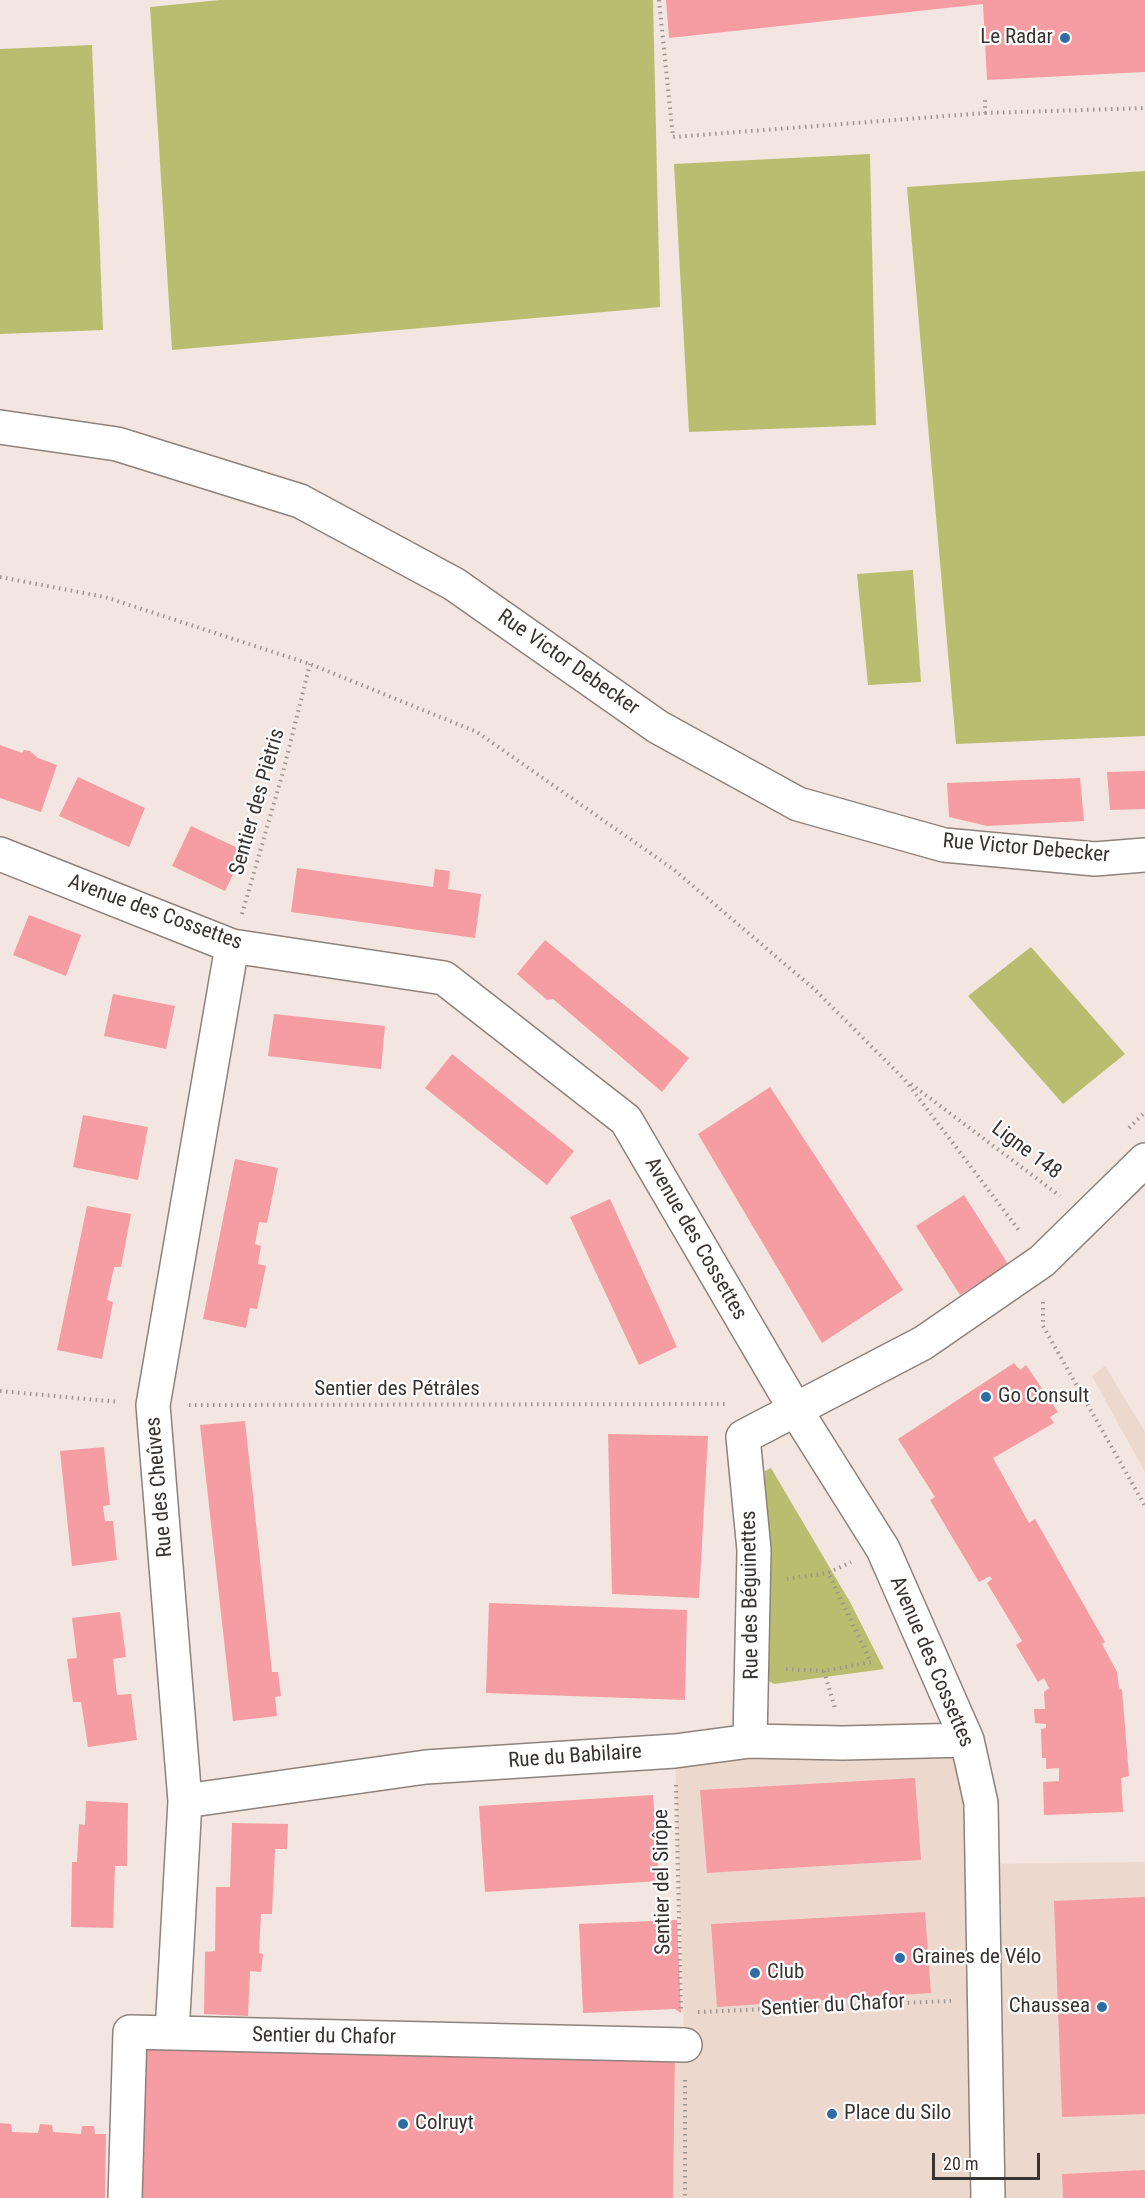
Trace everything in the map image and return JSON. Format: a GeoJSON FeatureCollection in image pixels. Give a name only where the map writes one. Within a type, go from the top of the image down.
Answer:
{"type":"FeatureCollection","features":[{"type":"Feature","properties":{"kind":"street","name":"Rue Victor Debecker"},"geometry":{"type":"LineString","coordinates":[[0,427],[117,444],[300,501],[454,584],[658,727],[798,804],[944,844],[1095,859],[1145,855]]}},
{"type":"Feature","properties":{"kind":"street","name":"Avenue des Cossettes"},"geometry":{"type":"LineString","coordinates":[[0,854],[232,946],[444,978],[626,1120],[795,1409],[883,1549],[967,1740],[981,1803],[988,2198]]}},
{"type":"Feature","properties":{"kind":"street","name":"Rue des Cheûves"},"geometry":{"type":"LineString","coordinates":[[172,2033],[185,1801],[153,1405],[232,946]]}},
{"type":"Feature","properties":{"kind":"street"},"geometry":{"type":"LineString","coordinates":[[795,1409],[923,1343],[1042,1261],[1145,1160]]}},
{"type":"Feature","properties":{"kind":"street","name":"Rue des Béguinettes"},"geometry":{"type":"LineString","coordinates":[[750,1741],[754,1550],[743,1437],[795,1409]]}},
{"type":"Feature","properties":{"kind":"street","name":"Rue du Babilaire"},"geometry":{"type":"LineString","coordinates":[[185,1801],[426,1767],[675,1751],[750,1741],[843,1743],[967,1740]]}},
{"type":"Feature","properties":{"kind":"street","name":"Sentier du Chafor"},"geometry":{"type":"LineString","coordinates":[[126,2198],[130,2032],[685,2045]]}},
{"type":"Feature","properties":{"kind":"path"},"geometry":{"type":"LineString","coordinates":[[659,0],[673,137],[985,113],[1145,108]]}},
{"type":"Feature","properties":{"kind":"path"},"geometry":{"type":"LineString","coordinates":[[984,100],[985,113]]}},
{"type":"Feature","properties":{"kind":"path"},"geometry":{"type":"LineString","coordinates":[[0,577],[105,597],[310,664],[477,732],[673,869],[813,988],[905,1080],[1042,1261],[1043,1326],[1145,1506]]}},
{"type":"Feature","properties":{"kind":"path","name":"Sentier des Piètris"},"geometry":{"type":"LineString","coordinates":[[232,946],[283,772],[310,664]]}},
{"type":"Feature","properties":{"kind":"path","name":"Ligne 148"},"geometry":{"type":"LineString","coordinates":[[905,1080],[1061,1197],[1070,1188]]}},
{"type":"Feature","properties":{"kind":"path"},"geometry":{"type":"LineString","coordinates":[[1128,1129],[1145,1112]]}},
{"type":"Feature","properties":{"kind":"path","name":"Sentier des Pétrâles"},"geometry":{"type":"LineString","coordinates":[[0,1391],[153,1405],[738,1405]]}},
{"type":"Feature","properties":{"kind":"path"},"geometry":{"type":"LineString","coordinates":[[754,1589],[778,1581],[828,1573],[883,1549]]}},
{"type":"Feature","properties":{"kind":"path"},"geometry":{"type":"LineString","coordinates":[[780,1669],[824,1671],[871,1662],[828,1573]]}},
{"type":"Feature","properties":{"kind":"path","name":"Sentier del Sirôpe"},"geometry":{"type":"LineString","coordinates":[[675,1751],[681,2013]]}},
{"type":"Feature","properties":{"kind":"path","name":"Sentier du Chafor"},"geometry":{"type":"LineString","coordinates":[[681,2013],[985,1999]]}},
{"type":"Feature","properties":{"kind":"path"},"geometry":{"type":"LineString","coordinates":[[685,2045],[685,2198]]}},
{"type":"Feature","properties":{"kind":"shaded area"},"geometry":{"type":"Polygon","coordinates":[[[1105,1366],[1145,1432],[1145,1472],[1092,1376],[1105,1366]]]}},
{"type":"Feature","properties":{"kind":"shaded area"},"geometry":{"type":"Polygon","coordinates":[[[967,1740],[983,1864],[1145,1862],[1145,2198],[116,2198],[684,2030],[675,1751],[967,1740]]]}},
{"type":"Feature","properties":{"kind":"green space"},"geometry":{"type":"Polygon","coordinates":[[[220,0],[653,0],[660,307],[172,350],[150,7],[220,0]]]}},
{"type":"Feature","properties":{"kind":"green space"},"geometry":{"type":"Polygon","coordinates":[[[92,45],[103,330],[0,334],[0,49],[92,45]]]}},
{"type":"Feature","properties":{"kind":"green space"},"geometry":{"type":"Polygon","coordinates":[[[870,154],[876,425],[689,432],[674,164],[870,154]]]}},
{"type":"Feature","properties":{"kind":"green space"},"geometry":{"type":"Polygon","coordinates":[[[1145,171],[1145,736],[956,744],[907,187],[1145,171]]]}},
{"type":"Feature","properties":{"kind":"green space"},"geometry":{"type":"Polygon","coordinates":[[[913,570],[921,682],[868,685],[857,574],[913,570]]]}},
{"type":"Feature","properties":{"kind":"green space"},"geometry":{"type":"Polygon","coordinates":[[[1031,947],[1125,1054],[1063,1104],[968,996],[1031,947]]]}},
{"type":"Feature","properties":{"kind":"green space"},"geometry":{"type":"Polygon","coordinates":[[[771,1468],[850,1602],[884,1669],[774,1684],[761,1677],[765,1471],[771,1468]]]}},
{"type":"Feature","properties":{"kind":"building","name":"Le Radar"},"geometry":{"type":"Polygon","coordinates":[[[666,0],[1145,0],[1145,72],[987,80],[983,4],[669,38],[666,0]]]}},
{"type":"Feature","properties":{"kind":"building"},"geometry":{"type":"Polygon","coordinates":[[[0,745],[22,753],[24,750],[30,751],[38,758],[57,765],[41,812],[0,798],[0,745]]]}},
{"type":"Feature","properties":{"kind":"building"},"geometry":{"type":"Polygon","coordinates":[[[1145,771],[1145,809],[1110,810],[1107,772],[1145,771]]]}},
{"type":"Feature","properties":{"kind":"building"},"geometry":{"type":"Polygon","coordinates":[[[78,777],[145,808],[129,847],[59,816],[78,777]]]}},
{"type":"Feature","properties":{"kind":"building"},"geometry":{"type":"Polygon","coordinates":[[[1080,778],[1084,821],[987,826],[949,817],[947,783],[1080,778]]]}},
{"type":"Feature","properties":{"kind":"building"},"geometry":{"type":"Polygon","coordinates":[[[191,826],[244,851],[225,891],[172,866],[191,826]]]}},
{"type":"Feature","properties":{"kind":"building"},"geometry":{"type":"Polygon","coordinates":[[[297,868],[433,887],[435,869],[450,871],[448,889],[481,894],[475,938],[291,912],[297,868]]]}},
{"type":"Feature","properties":{"kind":"building"},"geometry":{"type":"Polygon","coordinates":[[[29,915],[81,935],[66,976],[13,955],[29,915]]]}},
{"type":"Feature","properties":{"kind":"building"},"geometry":{"type":"Polygon","coordinates":[[[545,940],[689,1058],[662,1092],[553,999],[547,1000],[517,974],[545,940]]]}},
{"type":"Feature","properties":{"kind":"building"},"geometry":{"type":"Polygon","coordinates":[[[113,994],[175,1006],[166,1049],[104,1036],[113,994]]]}},
{"type":"Feature","properties":{"kind":"building"},"geometry":{"type":"Polygon","coordinates":[[[274,1014],[385,1026],[381,1069],[268,1056],[274,1014]]]}},
{"type":"Feature","properties":{"kind":"building"},"geometry":{"type":"Polygon","coordinates":[[[452,1054],[574,1151],[547,1185],[425,1088],[452,1054]]]}},
{"type":"Feature","properties":{"kind":"building"},"geometry":{"type":"Polygon","coordinates":[[[770,1087],[903,1290],[822,1343],[698,1134],[770,1087]]]}},
{"type":"Feature","properties":{"kind":"building"},"geometry":{"type":"Polygon","coordinates":[[[83,1115],[148,1127],[138,1180],[73,1167],[83,1115]]]}},
{"type":"Feature","properties":{"kind":"building"},"geometry":{"type":"Polygon","coordinates":[[[235,1159],[278,1168],[267,1223],[259,1222],[255,1244],[261,1246],[258,1264],[266,1266],[257,1309],[250,1308],[246,1328],[203,1319],[235,1159]]]}},
{"type":"Feature","properties":{"kind":"building"},"geometry":{"type":"Polygon","coordinates":[[[964,1195],[1008,1264],[960,1295],[916,1226],[964,1195]]]}},
{"type":"Feature","properties":{"kind":"building"},"geometry":{"type":"Polygon","coordinates":[[[610,1199],[677,1347],[639,1365],[570,1217],[610,1199]]]}},
{"type":"Feature","properties":{"kind":"building"},"geometry":{"type":"Polygon","coordinates":[[[87,1206],[131,1214],[121,1267],[114,1267],[107,1300],[113,1302],[102,1359],[57,1350],[87,1206]]]}},
{"type":"Feature","properties":{"kind":"building"},"geometry":{"type":"Polygon","coordinates":[[[1014,1363],[1020,1370],[1026,1365],[1058,1412],[1050,1417],[1054,1423],[993,1458],[1029,1523],[1035,1519],[1105,1642],[1102,1644],[1117,1672],[1119,1688],[1122,1690],[1129,1776],[1121,1778],[1123,1812],[1044,1815],[1043,1782],[1059,1781],[1059,1768],[1046,1769],[1046,1758],[1042,1758],[1041,1729],[1046,1728],[1046,1724],[1035,1723],[1034,1709],[1045,1709],[1044,1692],[1049,1688],[1044,1678],[1038,1682],[1016,1645],[1022,1641],[987,1583],[992,1579],[990,1576],[979,1582],[930,1500],[935,1497],[898,1439],[1014,1363]]]}},
{"type":"Feature","properties":{"kind":"building"},"geometry":{"type":"Polygon","coordinates":[[[245,1421],[272,1672],[278,1672],[281,1696],[275,1697],[277,1716],[233,1721],[200,1425],[245,1421]]]}},
{"type":"Feature","properties":{"kind":"building"},"geometry":{"type":"Polygon","coordinates":[[[608,1434],[708,1436],[699,1598],[612,1594],[608,1434]]]}},
{"type":"Feature","properties":{"kind":"building"},"geometry":{"type":"Polygon","coordinates":[[[104,1447],[110,1505],[103,1506],[105,1521],[113,1521],[117,1560],[72,1566],[60,1451],[104,1447]]]}},
{"type":"Feature","properties":{"kind":"building"},"geometry":{"type":"Polygon","coordinates":[[[489,1603],[687,1610],[685,1700],[486,1693],[489,1603]]]}},
{"type":"Feature","properties":{"kind":"building"},"geometry":{"type":"Polygon","coordinates":[[[120,1612],[126,1657],[113,1659],[117,1695],[131,1694],[137,1740],[88,1747],[81,1702],[73,1702],[67,1659],[77,1658],[72,1618],[120,1612]]]}},
{"type":"Feature","properties":{"kind":"building"},"geometry":{"type":"Polygon","coordinates":[[[915,1778],[921,1860],[707,1873],[700,1790],[915,1778]]]}},
{"type":"Feature","properties":{"kind":"building"},"geometry":{"type":"Polygon","coordinates":[[[653,1795],[659,1881],[485,1892],[479,1806],[653,1795]]]}},
{"type":"Feature","properties":{"kind":"building"},"geometry":{"type":"Polygon","coordinates":[[[86,1801],[128,1803],[127,1866],[115,1866],[113,1928],[71,1927],[72,1862],[77,1862],[79,1824],[85,1825],[86,1801]]]}},
{"type":"Feature","properties":{"kind":"building"},"geometry":{"type":"Polygon","coordinates":[[[232,1823],[288,1824],[287,1849],[275,1849],[272,1914],[261,1914],[259,1953],[263,1954],[261,1972],[250,1971],[248,2016],[204,2014],[205,1952],[215,1951],[216,1887],[230,1887],[232,1823]]]}},
{"type":"Feature","properties":{"kind":"building","name":"Chaussea"},"geometry":{"type":"Polygon","coordinates":[[[1145,1897],[1145,2114],[1062,2117],[1054,1901],[1145,1897]]]}},
{"type":"Feature","properties":{"kind":"building"},"geometry":{"type":"Polygon","coordinates":[[[925,1912],[931,1993],[717,2007],[711,1924],[925,1912]]]}},
{"type":"Feature","properties":{"kind":"building"},"geometry":{"type":"Polygon","coordinates":[[[677,1920],[681,2013],[675,2009],[583,2013],[579,1924],[677,1920]]]}},
{"type":"Feature","properties":{"kind":"building","name":"Colruyt"},"geometry":{"type":"Polygon","coordinates":[[[134,2039],[675,2049],[673,2198],[131,2198],[134,2039]]]}},
{"type":"Feature","properties":{"kind":"building"},"geometry":{"type":"Polygon","coordinates":[[[0,2123],[11,2124],[12,2132],[38,2133],[40,2124],[52,2125],[53,2132],[81,2134],[82,2126],[94,2126],[95,2134],[106,2134],[105,2198],[0,2198],[0,2123]]]}},
{"type":"Feature","properties":{"kind":"building"},"geometry":{"type":"Polygon","coordinates":[[[1145,2170],[1145,2198],[1063,2198],[1062,2174],[1145,2170]]]}},
{"type":"Feature","properties":{"kind":"place","name":"Le Radar"},"geometry":{"type":"Point","coordinates":[1065,38]}},
{"type":"Feature","properties":{"kind":"place","name":"Go Consult"},"geometry":{"type":"Point","coordinates":[986,1397]}},
{"type":"Feature","properties":{"kind":"place","name":"Graines de Vélo"},"geometry":{"type":"Point","coordinates":[900,1958]}},
{"type":"Feature","properties":{"kind":"place","name":"Club"},"geometry":{"type":"Point","coordinates":[755,1973]}},
{"type":"Feature","properties":{"kind":"place","name":"Chaussea"},"geometry":{"type":"Point","coordinates":[1102,2007]}},
{"type":"Feature","properties":{"kind":"place","name":"Place du Silo"},"geometry":{"type":"Point","coordinates":[832,2114]}},
{"type":"Feature","properties":{"kind":"place","name":"Colruyt"},"geometry":{"type":"Point","coordinates":[403,2124]}}]}
